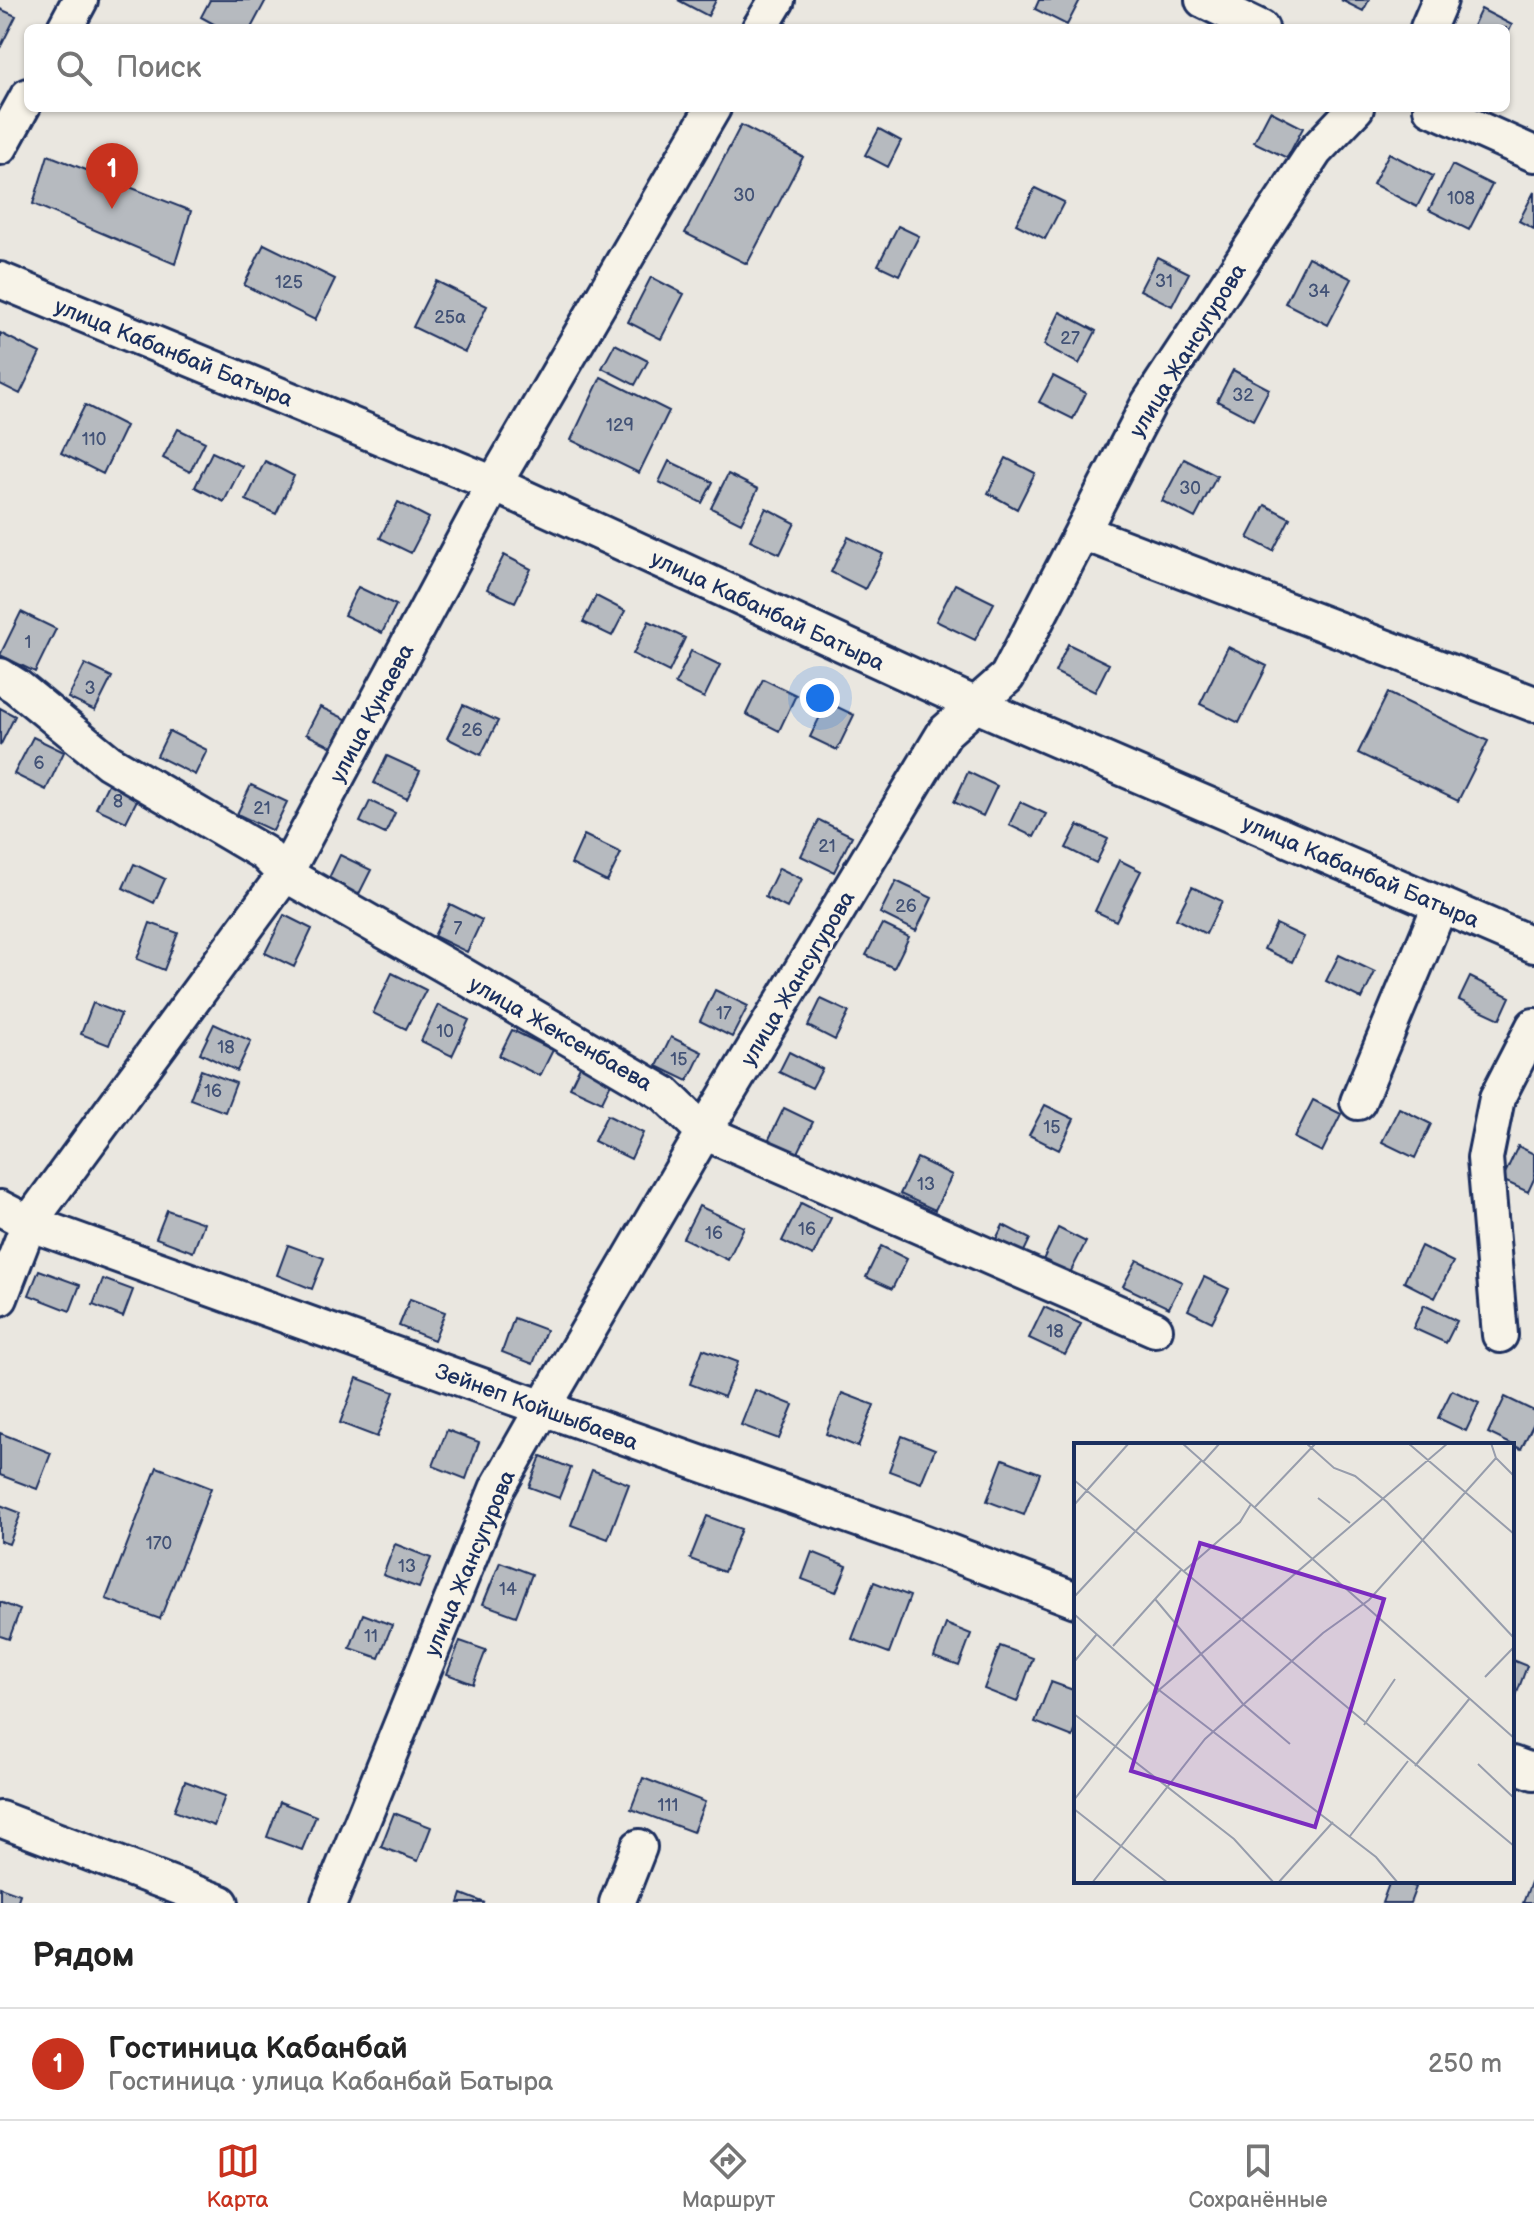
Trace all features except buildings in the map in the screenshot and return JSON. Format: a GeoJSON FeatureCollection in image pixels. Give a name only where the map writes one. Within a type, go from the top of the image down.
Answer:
{"type":"FeatureCollection","features":[{"type":"Feature","properties":{"kind":"street"},"geometry":{"type":"LineString","coordinates":[[67,24],[80,0]]}},
{"type":"Feature","properties":{"kind":"street"},"geometry":{"type":"LineString","coordinates":[[762,24],[777,0]]}},
{"type":"Feature","properties":{"kind":"street"},"geometry":{"type":"LineString","coordinates":[[1203,0],[1253,24]]}},
{"type":"Feature","properties":{"kind":"street"},"geometry":{"type":"LineString","coordinates":[[1430,24],[1440,0]]}},
{"type":"Feature","properties":{"kind":"street"},"geometry":{"type":"LineString","coordinates":[[0,147],[24,103]]}},
{"type":"Feature","properties":{"kind":"street","name":"улица Кунаева"},"geometry":{"type":"LineString","coordinates":[[0,1298],[14,1215],[285,874],[494,484],[711,112]]}},
{"type":"Feature","properties":{"kind":"street","name":"улица Жансугурова"},"geometry":{"type":"LineString","coordinates":[[329,1903],[497,1489],[543,1408],[704,1132],[945,732],[1007,677],[1149,403],[1315,151],[1352,112]]}},
{"type":"Feature","properties":{"kind":"street"},"geometry":{"type":"LineString","coordinates":[[1440,112],[1534,154]]}},
{"type":"Feature","properties":{"kind":"street","name":"улица Кабанбай Батыра"},"geometry":{"type":"LineString","coordinates":[[0,280],[494,484],[976,705],[1534,945]]}},
{"type":"Feature","properties":{"kind":"street"},"geometry":{"type":"LineString","coordinates":[[1082,532],[1534,704]]}},
{"type":"Feature","properties":{"kind":"street","name":"улица Жексенбаева"},"geometry":{"type":"LineString","coordinates":[[0,676],[109,762],[264,853],[285,874],[665,1094],[704,1132],[1155,1329]]}},
{"type":"Feature","properties":{"kind":"street"},"geometry":{"type":"LineString","coordinates":[[1358,1102],[1440,906]]}},
{"type":"Feature","properties":{"kind":"street"},"geometry":{"type":"LineString","coordinates":[[1500,1335],[1485,1158],[1497,1098],[1534,1026]]}},
{"type":"Feature","properties":{"kind":"street","name":"Зейнеп Койшыбаева"},"geometry":{"type":"LineString","coordinates":[[14,1215],[1074,1599]]}},
{"type":"Feature","properties":{"kind":"street"},"geometry":{"type":"LineString","coordinates":[[1514,1765],[1534,1772]]}},
{"type":"Feature","properties":{"kind":"street"},"geometry":{"type":"LineString","coordinates":[[0,1819],[221,1903]]}},
{"type":"Feature","properties":{"kind":"street"},"geometry":{"type":"LineString","coordinates":[[617,1903],[639,1847]]}},
{"type":"Feature","properties":{"kind":"place","name":"Гостиница Кабанбай"},"geometry":{"type":"Point","coordinates":[112,209]}}]}
